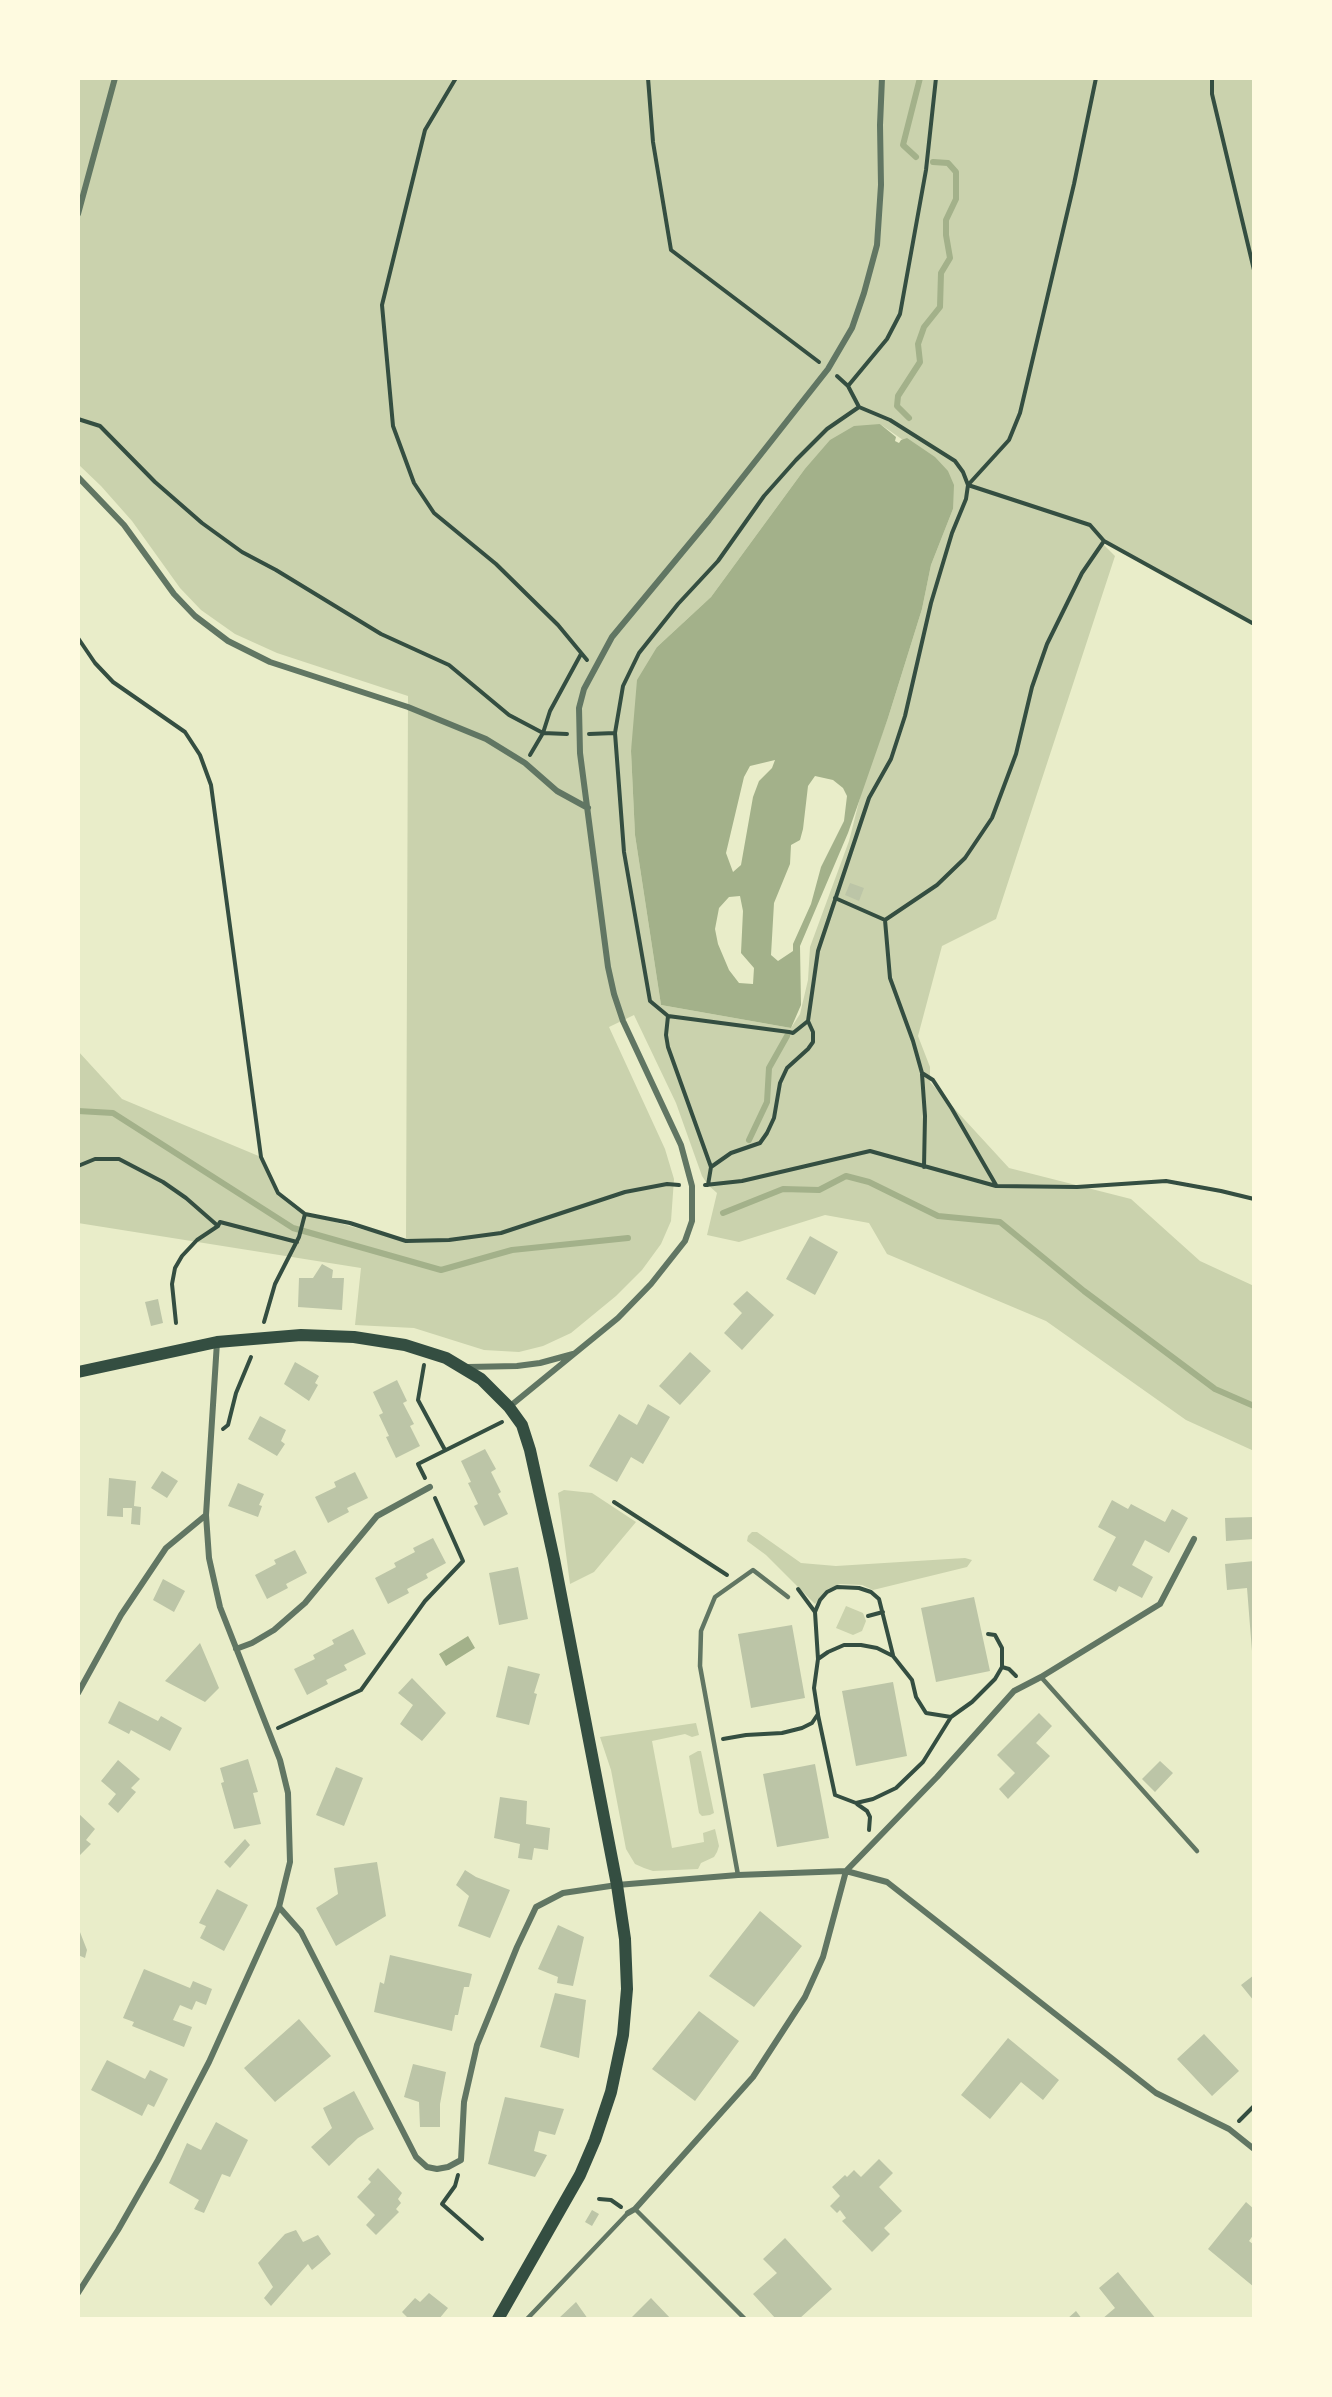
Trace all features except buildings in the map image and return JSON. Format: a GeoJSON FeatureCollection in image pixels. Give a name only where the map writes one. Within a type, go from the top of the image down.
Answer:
{"type":"FeatureCollection","features":[{"type":"Feature","properties":{"kind":"main road"},"geometry":{"type":"LineString","coordinates":[[78,1372],[217,1342],[301,1335],[354,1337],[428,1350],[481,1379],[512,1411],[530,1450],[554,1559],[618,1885],[625,1939],[627,1989],[623,2035],[611,2092],[580,2175],[498,2319]]}},
{"type":"Feature","properties":{"kind":"street"},"geometry":{"type":"LineString","coordinates":[[78,214],[115,78]]}},
{"type":"Feature","properties":{"kind":"street"},"geometry":{"type":"LineString","coordinates":[[512,1411],[618,1318],[651,1284],[685,1241],[692,1221],[692,1186],[681,1145],[623,1021],[608,967],[578,735],[579,708],[584,689],[612,637],[709,520],[828,369],[852,328],[877,245],[881,185],[882,78]]}},
{"type":"Feature","properties":{"kind":"street"},"geometry":{"type":"LineString","coordinates":[[78,477],[124,525],[174,594],[195,616],[228,641],[270,662],[408,707],[476,735],[525,763],[557,791],[588,808]]}},
{"type":"Feature","properties":{"kind":"street"},"geometry":{"type":"LineString","coordinates":[[78,2293],[118,2230],[209,2062],[279,1907],[290,1862],[288,1793],[280,1760],[220,1607],[209,1558],[206,1515],[217,1342]]}},
{"type":"Feature","properties":{"kind":"street"},"geometry":{"type":"LineString","coordinates":[[462,1368],[529,1365],[577,1354]]}},
{"type":"Feature","properties":{"kind":"street"},"geometry":{"type":"LineString","coordinates":[[236,1648],[252,1643],[274,1630],[305,1604],[377,1516],[430,1487]]}},
{"type":"Feature","properties":{"kind":"street"},"geometry":{"type":"LineString","coordinates":[[78,1693],[121,1615],[166,1548],[206,1515]]}},
{"type":"Feature","properties":{"kind":"street"},"geometry":{"type":"LineString","coordinates":[[629,2210],[753,2077],[805,1997],[823,1957],[846,1871],[937,1777],[1014,1691],[1160,1604],[1194,1539]]}},
{"type":"Feature","properties":{"kind":"street"},"geometry":{"type":"LineString","coordinates":[[279,1907],[301,1932],[416,2157],[427,2167],[436,2169],[448,2167],[461,2160],[464,2102],[477,2045],[536,1907],[562,1893],[618,1885],[738,1875],[846,1871],[887,1882],[1156,2093],[1229,2129],[1254,2149]]}},
{"type":"Feature","properties":{"kind":"lane"},"geometry":{"type":"LineString","coordinates":[[738,1875],[700,1666],[701,1631],[716,1597],[753,1570],[788,1597]]}},
{"type":"Feature","properties":{"kind":"lane"},"geometry":{"type":"LineString","coordinates":[[1041,1677],[1197,1851]]}},
{"type":"Feature","properties":{"kind":"lane"},"geometry":{"type":"LineString","coordinates":[[527,2319],[629,2210],[746,2319]]}},
{"type":"Feature","properties":{"kind":"path"},"geometry":{"type":"LineString","coordinates":[[456,78],[425,130],[382,305],[393,426],[414,483],[434,513],[496,564],[558,625],[594,667]]}},
{"type":"Feature","properties":{"kind":"path"},"geometry":{"type":"LineString","coordinates":[[648,78],[653,142],[671,250],[828,369],[848,386],[859,407],[890,420],[955,461],[968,485],[966,499],[951,533],[931,603],[905,716],[891,759],[869,798],[818,951],[808,1021],[813,1032],[813,1042],[787,1068],[780,1083],[774,1118],[760,1143],[731,1153],[711,1167]]}},
{"type":"Feature","properties":{"kind":"path"},"geometry":{"type":"LineString","coordinates":[[848,386],[887,339],[900,314],[926,170],[936,78]]}},
{"type":"Feature","properties":{"kind":"path"},"geometry":{"type":"LineString","coordinates":[[968,485],[1009,440],[1020,413],[1074,184],[1096,78]]}},
{"type":"Feature","properties":{"kind":"path"},"geometry":{"type":"LineString","coordinates":[[1212,78],[1212,94],[1254,270]]}},
{"type":"Feature","properties":{"kind":"path"},"geometry":{"type":"LineString","coordinates":[[808,1021],[793,1033],[668,1016],[650,1001],[624,852],[615,733],[623,686],[639,653],[678,604],[718,561],[764,496],[796,459],[827,429],[859,407]]}},
{"type":"Feature","properties":{"kind":"path"},"geometry":{"type":"LineString","coordinates":[[78,419],[100,426],[155,482],[202,523],[242,552],[381,634],[449,665],[509,715],[543,733],[578,735],[615,733]]}},
{"type":"Feature","properties":{"kind":"path"},"geometry":{"type":"LineString","coordinates":[[968,485],[1090,525],[1104,541],[1254,624]]}},
{"type":"Feature","properties":{"kind":"path"},"geometry":{"type":"LineString","coordinates":[[885,920],[937,885],[965,858],[992,818],[1016,754],[1032,687],[1047,644],[1082,573],[1104,541]]}},
{"type":"Feature","properties":{"kind":"path"},"geometry":{"type":"LineString","coordinates":[[78,638],[113,682],[185,732],[200,755],[211,785],[261,1158],[279,1193],[305,1214],[350,1223],[406,1241],[449,1240],[501,1233],[625,1192],[667,1184],[692,1186]]}},
{"type":"Feature","properties":{"kind":"path"},"geometry":{"type":"LineString","coordinates":[[525,763],[543,733],[550,711],[581,654]]}},
{"type":"Feature","properties":{"kind":"path"},"geometry":{"type":"LineString","coordinates":[[835,898],[885,920]]}},
{"type":"Feature","properties":{"kind":"path"},"geometry":{"type":"LineString","coordinates":[[885,920],[890,978],[922,1073],[925,1116],[924,1167]]}},
{"type":"Feature","properties":{"kind":"path"},"geometry":{"type":"LineString","coordinates":[[668,1016],[666,1035],[668,1047],[711,1167],[708,1185],[742,1181],[870,1151],[996,1186],[1077,1187],[1166,1181],[1254,1199]]}},
{"type":"Feature","properties":{"kind":"path"},"geometry":{"type":"LineString","coordinates":[[922,1073],[933,1080],[952,1109],[996,1186]]}},
{"type":"Feature","properties":{"kind":"path"},"geometry":{"type":"LineString","coordinates":[[78,1166],[95,1159],[119,1159],[163,1182],[186,1198],[218,1226]]}},
{"type":"Feature","properties":{"kind":"path"},"geometry":{"type":"LineString","coordinates":[[264,1323],[275,1284],[298,1240],[305,1214]]}},
{"type":"Feature","properties":{"kind":"path"},"geometry":{"type":"LineString","coordinates":[[177,1323],[172,1284],[175,1268],[182,1256],[197,1240],[218,1226],[220,1222],[298,1240]]}},
{"type":"Feature","properties":{"kind":"path"},"geometry":{"type":"LineString","coordinates":[[428,1350],[418,1400],[445,1450]]}},
{"type":"Feature","properties":{"kind":"path"},"geometry":{"type":"LineString","coordinates":[[212,1439],[228,1425],[236,1393],[251,1357]]}},
{"type":"Feature","properties":{"kind":"path"},"geometry":{"type":"LineString","coordinates":[[418,1464],[512,1411]]}},
{"type":"Feature","properties":{"kind":"path"},"geometry":{"type":"LineString","coordinates":[[269,1732],[361,1690],[425,1601],[464,1561],[436,1502]]}},
{"type":"Feature","properties":{"kind":"path"},"geometry":{"type":"LineString","coordinates":[[614,1502],[737,1581]]}},
{"type":"Feature","properties":{"kind":"path"},"geometry":{"type":"LineString","coordinates":[[875,1841],[870,1833],[870,1817],[867,1811],[856,1803],[835,1795],[814,1688],[818,1659],[815,1612],[820,1600],[827,1592],[837,1587],[859,1587],[871,1592],[879,1599],[893,1656]]}},
{"type":"Feature","properties":{"kind":"path"},"geometry":{"type":"LineString","coordinates":[[804,1595],[815,1612]]}},
{"type":"Feature","properties":{"kind":"path"},"geometry":{"type":"LineString","coordinates":[[868,1616],[883,1612]]}},
{"type":"Feature","properties":{"kind":"path"},"geometry":{"type":"LineString","coordinates":[[856,1803],[873,1799],[896,1788],[923,1762],[951,1718],[972,1702],[995,1679],[1002,1667],[1002,1648],[995,1635],[988,1634]]}},
{"type":"Feature","properties":{"kind":"path"},"geometry":{"type":"LineString","coordinates":[[818,1659],[844,1646],[861,1645],[877,1648],[893,1656],[912,1680],[916,1697],[926,1713],[951,1718]]}},
{"type":"Feature","properties":{"kind":"path"},"geometry":{"type":"LineString","coordinates":[[713,1740],[782,1733],[812,1723],[818,1714]]}},
{"type":"Feature","properties":{"kind":"path"},"geometry":{"type":"LineString","coordinates":[[1229,2129],[1254,2106]]}},
{"type":"Feature","properties":{"kind":"path"},"geometry":{"type":"LineString","coordinates":[[461,2160],[456,2186],[442,2204],[482,2239]]}},
{"type":"Feature","properties":{"kind":"path"},"geometry":{"type":"LineString","coordinates":[[599,2199],[611,2200],[629,2210]]}},
{"type":"Feature","properties":{"kind":"shaded area"},"geometry":{"type":"Polygon","coordinates":[[[78,78],[1254,78],[1254,624],[1104,541],[1103,544],[1115,556],[996,919],[942,946],[918,1036],[930,1067],[930,1082],[1009,1168],[1131,1199],[1200,1261],[1254,1286],[1254,1451],[1186,1420],[1046,1321],[887,1254],[869,1223],[825,1215],[739,1242],[707,1235],[717,1193],[702,1176],[676,1103],[634,1015],[609,1027],[665,1149],[674,1179],[671,1221],[661,1244],[642,1270],[616,1296],[571,1333],[543,1346],[519,1352],[484,1350],[414,1328],[355,1325],[361,1268],[78,1223],[78,1051],[122,1099],[261,1157],[278,1193],[305,1214],[406,1241],[408,696],[277,653],[235,634],[201,610],[180,588],[132,521],[78,464],[78,78]],[[880,424],[804,470],[711,597],[657,647],[631,751],[635,835],[661,1005],[791,1028],[800,1014],[808,980],[810,947],[849,841],[864,782],[888,718],[922,609],[931,565],[953,509],[903,440],[880,424]]]}},
{"type":"Feature","properties":{"kind":"shaded area"},"geometry":{"type":"Polygon","coordinates":[[[880,424],[896,437],[895,441],[899,443],[907,438],[935,457],[948,471],[954,485],[953,509],[931,565],[922,609],[888,718],[848,833],[800,946],[801,1005],[791,1028],[661,1005],[635,835],[631,751],[637,680],[657,647],[711,597],[804,470],[830,440],[854,426],[880,424]],[[775,760],[750,766],[744,777],[726,853],[733,872],[741,865],[753,797],[759,781],[772,768],[775,760]],[[815,776],[808,786],[800,840],[791,845],[790,864],[774,903],[771,955],[778,961],[793,951],[793,944],[811,904],[821,867],[844,821],[847,796],[843,788],[833,780],[815,776]],[[740,896],[729,897],[719,908],[715,929],[718,944],[729,970],[739,983],[753,984],[754,968],[741,953],[743,911],[740,896]]]}},
{"type":"Feature","properties":{"kind":"shaded area"},"geometry":{"type":"Polygon","coordinates":[[[564,1490],[592,1493],[636,1522],[594,1572],[570,1584],[558,1493],[564,1490]]]}},
{"type":"Feature","properties":{"kind":"shaded area"},"geometry":{"type":"Polygon","coordinates":[[[752,1532],[757,1532],[801,1563],[836,1566],[965,1558],[972,1560],[967,1567],[873,1590],[862,1585],[840,1584],[828,1589],[815,1604],[766,1555],[747,1541],[752,1532]]]}},
{"type":"Feature","properties":{"kind":"shaded area"},"geometry":{"type":"Polygon","coordinates":[[[846,1606],[863,1613],[866,1621],[862,1631],[853,1635],[836,1628],[846,1606]]]}},
{"type":"Feature","properties":{"kind":"shaded area"},"geometry":{"type":"Polygon","coordinates":[[[468,1636],[475,1648],[446,1666],[439,1654],[468,1636]]]}},
{"type":"Feature","properties":{"kind":"shaded area"},"geometry":{"type":"Polygon","coordinates":[[[696,1723],[699,1735],[692,1737],[685,1734],[652,1741],[672,1848],[704,1842],[703,1833],[715,1829],[719,1846],[714,1857],[701,1863],[698,1869],[653,1871],[635,1864],[626,1849],[611,1770],[600,1737],[696,1723]]]}},
{"type":"Feature","properties":{"kind":"shaded area"},"geometry":{"type":"Polygon","coordinates":[[[701,1751],[714,1813],[702,1816],[699,1813],[689,1756],[701,1751]]]}},
{"type":"Feature","properties":{"kind":"waterway"},"geometry":{"type":"LineString","coordinates":[[916,157],[903,145],[920,78]]}},
{"type":"Feature","properties":{"kind":"waterway"},"geometry":{"type":"LineString","coordinates":[[909,418],[897,406],[898,396],[920,362],[918,344],[924,327],[940,307],[941,273],[950,258],[946,220],[956,199],[956,172],[948,163],[933,162]]}},
{"type":"Feature","properties":{"kind":"waterway"},"geometry":{"type":"LineString","coordinates":[[749,1140],[767,1102],[769,1068],[787,1036]]}},
{"type":"Feature","properties":{"kind":"waterway"},"geometry":{"type":"LineString","coordinates":[[78,1111],[113,1113],[293,1228],[441,1270],[512,1250],[628,1238]]}},
{"type":"Feature","properties":{"kind":"waterway"},"geometry":{"type":"LineString","coordinates":[[723,1213],[783,1189],[819,1190],[846,1176],[869,1182],[938,1216],[1000,1222],[1084,1291],[1215,1389],[1254,1406]]}}]}
